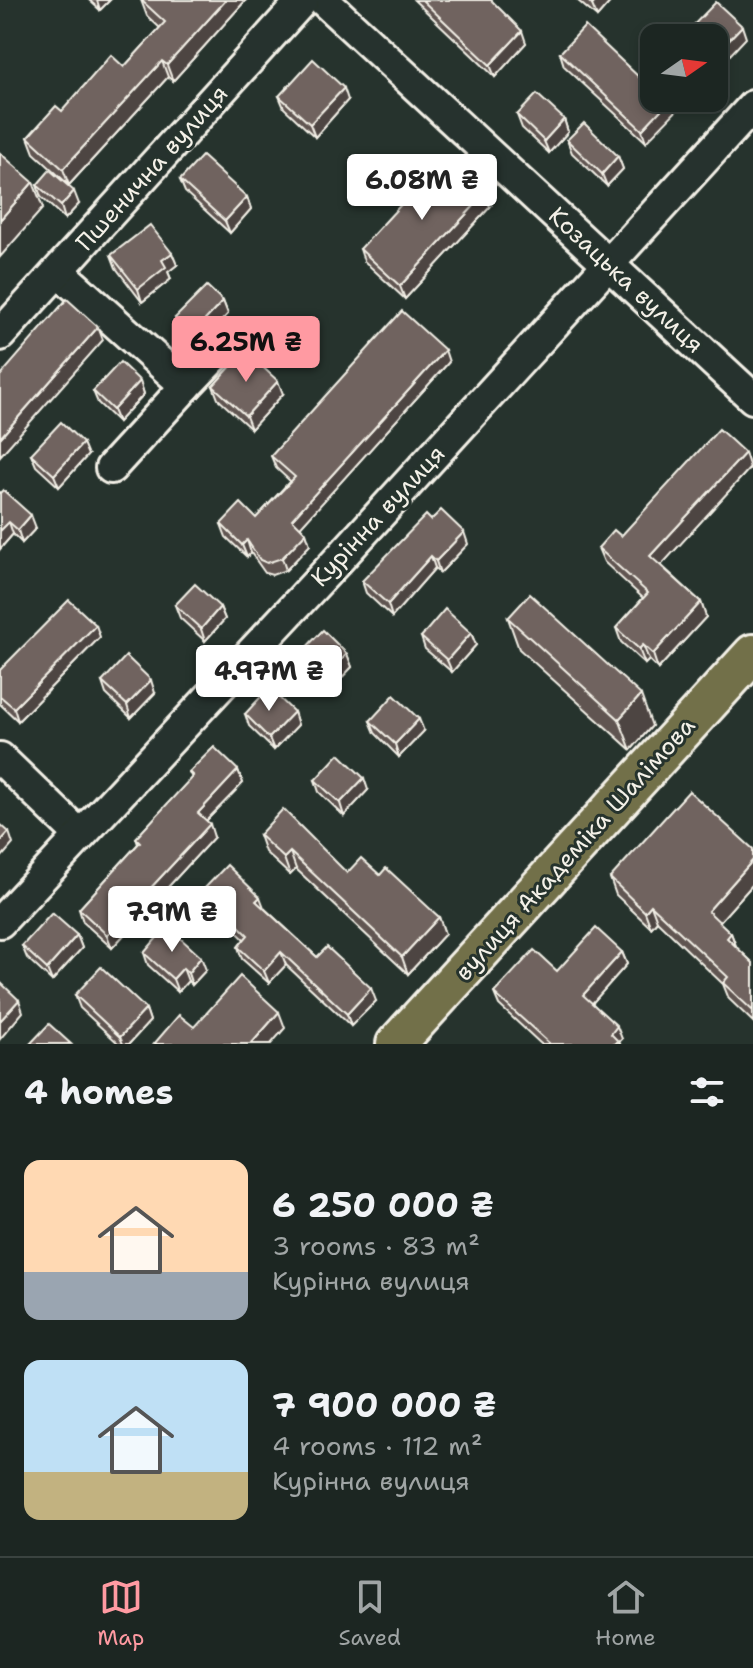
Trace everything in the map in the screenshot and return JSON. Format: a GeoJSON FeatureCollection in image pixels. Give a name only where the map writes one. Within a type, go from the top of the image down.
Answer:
{"type":"FeatureCollection","features":[{"type":"Feature","properties":{"kind":"main road","name":"вулиця Академіка Шалімова"},"geometry":{"type":"LineString","coordinates":[[396,1044],[753,654]]}},
{"type":"Feature","properties":{"kind":"street","name":"Пшенична вулиця"},"geometry":{"type":"LineString","coordinates":[[0,335],[303,0]]}},
{"type":"Feature","properties":{"kind":"street","name":"Козацька вулиця"},"geometry":{"type":"LineString","coordinates":[[323,0],[753,398]]}},
{"type":"Feature","properties":{"kind":"street","name":"Курінна вулиця"},"geometry":{"type":"LineString","coordinates":[[0,922],[328,571],[753,106]]}},
{"type":"Feature","properties":{"kind":"street"},"geometry":{"type":"LineString","coordinates":[[59,272],[186,386]]}},
{"type":"Feature","properties":{"kind":"street"},"geometry":{"type":"LineString","coordinates":[[111,468],[225,345]]}},
{"type":"Feature","properties":{"kind":"street"},"geometry":{"type":"LineString","coordinates":[[0,758],[79,834]]}},
{"type":"Feature","properties":{"kind":"building"},"geometry":{"type":"Polygon","coordinates":[[[141,0],[226,0],[167,65],[162,61],[63,169],[28,137],[56,106],[62,111],[111,55],[124,67],[165,22],[141,0]]]}},
{"type":"Feature","properties":{"kind":"building"},"geometry":{"type":"Polygon","coordinates":[[[422,0],[491,0],[522,31],[490,65],[422,0]]]}},
{"type":"Feature","properties":{"kind":"building"},"geometry":{"type":"Polygon","coordinates":[[[716,2],[742,26],[728,40],[728,24],[695,24],[716,2]]]}},
{"type":"Feature","properties":{"kind":"building"},"geometry":{"type":"Polygon","coordinates":[[[585,26],[640,78],[640,112],[659,112],[642,130],[560,53],[585,26]]]}},
{"type":"Feature","properties":{"kind":"building"},"geometry":{"type":"Polygon","coordinates":[[[313,59],[344,88],[310,124],[279,96],[313,59]]]}},
{"type":"Feature","properties":{"kind":"building"},"geometry":{"type":"Polygon","coordinates":[[[537,94],[564,119],[544,141],[517,115],[537,94]]]}},
{"type":"Feature","properties":{"kind":"building"},"geometry":{"type":"Polygon","coordinates":[[[584,123],[618,156],[602,174],[567,140],[584,123]]]}},
{"type":"Feature","properties":{"kind":"building"},"geometry":{"type":"Polygon","coordinates":[[[0,153],[33,182],[0,220],[0,153]]]}},
{"type":"Feature","properties":{"kind":"building"},"geometry":{"type":"Polygon","coordinates":[[[202,156],[247,197],[225,221],[180,180],[202,156]]]}},
{"type":"Feature","properties":{"kind":"building"},"geometry":{"type":"Polygon","coordinates":[[[445,157],[485,194],[400,286],[360,249],[445,157]]]}},
{"type":"Feature","properties":{"kind":"building"},"geometry":{"type":"Polygon","coordinates":[[[50,170],[74,191],[61,206],[37,185],[50,170]]]}},
{"type":"Feature","properties":{"kind":"building"},"geometry":{"type":"Polygon","coordinates":[[[150,225],[172,253],[162,260],[166,267],[138,289],[111,255],[150,225]]]}},
{"type":"Feature","properties":{"kind":"building"},"geometry":{"type":"Polygon","coordinates":[[[207,286],[223,301],[192,334],[175,318],[207,286]]]}},
{"type":"Feature","properties":{"kind":"building"},"geometry":{"type":"Polygon","coordinates":[[[67,299],[98,327],[0,438],[0,376],[67,299]]]}},
{"type":"Feature","properties":{"kind":"building"},"geometry":{"type":"Polygon","coordinates":[[[402,311],[445,350],[292,519],[306,533],[282,558],[267,563],[260,560],[247,540],[242,545],[221,524],[241,503],[256,518],[295,477],[271,456],[402,311]]]}},
{"type":"Feature","properties":{"kind":"building"},"geometry":{"type":"Polygon","coordinates":[[[245,351],[278,381],[246,416],[213,386],[245,351]]]}},
{"type":"Feature","properties":{"kind":"building"},"geometry":{"type":"Polygon","coordinates":[[[120,362],[140,381],[113,410],[93,391],[120,362]]]}},
{"type":"Feature","properties":{"kind":"building"},"geometry":{"type":"Polygon","coordinates":[[[61,422],[83,443],[54,475],[31,454],[61,422]]]}},
{"type":"Feature","properties":{"kind":"building"},"geometry":{"type":"Polygon","coordinates":[[[719,429],[745,453],[650,556],[701,602],[653,654],[643,645],[639,649],[616,628],[648,593],[598,548],[614,530],[621,536],[719,429]]]}},
{"type":"Feature","properties":{"kind":"building"},"geometry":{"type":"Polygon","coordinates":[[[3,490],[31,515],[18,530],[9,522],[0,531],[0,493],[3,490]]]}},
{"type":"Feature","properties":{"kind":"building"},"geometry":{"type":"Polygon","coordinates":[[[441,510],[464,532],[436,561],[431,556],[388,604],[362,581],[426,515],[431,520],[441,510]]]}},
{"type":"Feature","properties":{"kind":"building"},"geometry":{"type":"Polygon","coordinates":[[[195,584],[220,607],[201,629],[175,605],[195,584]]]}},
{"type":"Feature","properties":{"kind":"building"},"geometry":{"type":"Polygon","coordinates":[[[530,594],[641,695],[619,719],[508,618],[530,594]]]}},
{"type":"Feature","properties":{"kind":"building"},"geometry":{"type":"Polygon","coordinates":[[[69,600],[96,625],[14,708],[0,696],[0,670],[69,600]]]}},
{"type":"Feature","properties":{"kind":"building"},"geometry":{"type":"Polygon","coordinates":[[[445,609],[471,633],[447,660],[421,637],[445,609]]]}},
{"type":"Feature","properties":{"kind":"building"},"geometry":{"type":"Polygon","coordinates":[[[323,630],[347,654],[323,679],[298,656],[323,630]]]}},
{"type":"Feature","properties":{"kind":"building"},"geometry":{"type":"Polygon","coordinates":[[[126,656],[151,680],[127,705],[102,682],[126,656]]]}},
{"type":"Feature","properties":{"kind":"building"},"geometry":{"type":"Polygon","coordinates":[[[269,688],[294,712],[269,738],[245,714],[269,688]]]}},
{"type":"Feature","properties":{"kind":"building"},"geometry":{"type":"Polygon","coordinates":[[[394,695],[419,719],[395,744],[370,721],[394,695]]]}},
{"type":"Feature","properties":{"kind":"building"},"geometry":{"type":"Polygon","coordinates":[[[214,747],[238,770],[198,813],[210,824],[107,935],[79,909],[140,842],[136,838],[193,776],[189,772],[214,747]]]}},
{"type":"Feature","properties":{"kind":"building"},"geometry":{"type":"Polygon","coordinates":[[[339,754],[364,778],[340,803],[315,780],[339,754]]]}},
{"type":"Feature","properties":{"kind":"building"},"geometry":{"type":"Polygon","coordinates":[[[689,791],[753,849],[753,860],[708,911],[731,933],[727,938],[753,963],[753,1011],[723,983],[728,977],[651,905],[645,912],[610,878],[689,791]]]}},
{"type":"Feature","properties":{"kind":"building"},"geometry":{"type":"Polygon","coordinates":[[[283,809],[347,873],[361,858],[380,875],[386,868],[439,917],[402,957],[290,852],[284,858],[259,835],[283,809]]]}},
{"type":"Feature","properties":{"kind":"building"},"geometry":{"type":"Polygon","coordinates":[[[0,824],[9,832],[0,842],[0,824]]]}},
{"type":"Feature","properties":{"kind":"building"},"geometry":{"type":"Polygon","coordinates":[[[227,865],[260,897],[256,901],[317,957],[327,947],[371,988],[347,1014],[281,952],[264,971],[238,947],[248,935],[203,890],[227,865]]]}},
{"type":"Feature","properties":{"kind":"building"},"geometry":{"type":"Polygon","coordinates":[[[52,913],[77,935],[47,969],[22,946],[52,913]]]}},
{"type":"Feature","properties":{"kind":"building"},"geometry":{"type":"Polygon","coordinates":[[[167,926],[201,957],[188,973],[183,968],[173,979],[144,953],[167,926]]]}},
{"type":"Feature","properties":{"kind":"building"},"geometry":{"type":"Polygon","coordinates":[[[596,928],[622,952],[583,995],[617,1026],[611,1034],[618,1041],[615,1044],[550,1044],[494,993],[534,950],[557,971],[596,928]]]}},
{"type":"Feature","properties":{"kind":"building"},"geometry":{"type":"Polygon","coordinates":[[[101,967],[146,1009],[120,1037],[75,995],[101,967]]]}},
{"type":"Feature","properties":{"kind":"building"},"geometry":{"type":"Polygon","coordinates":[[[240,976],[279,1012],[251,1044],[154,1044],[179,1015],[194,1027],[240,976]]]}},
{"type":"Feature","properties":{"kind":"building"},"geometry":{"type":"Polygon","coordinates":[[[0,982],[19,1000],[0,1021],[0,982]]]}},
{"type":"Feature","properties":{"kind":"building"},"geometry":{"type":"Polygon","coordinates":[[[49,1024],[71,1044],[30,1044],[49,1024]]]}}]}
